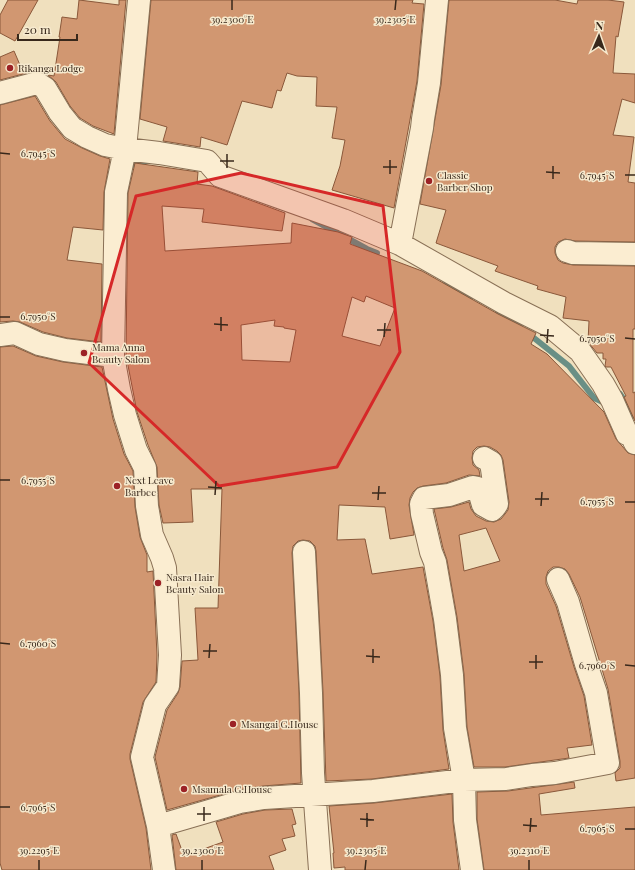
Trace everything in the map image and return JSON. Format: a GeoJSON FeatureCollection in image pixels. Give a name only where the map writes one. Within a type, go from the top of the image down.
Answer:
{"type":"FeatureCollection","features":[{"type":"Feature","properties":{"kind":"street"},"geometry":{"type":"LineString","coordinates":[[139,0],[125,149],[116,192],[113,356],[119,389],[126,415],[136,450],[145,468],[147,506],[152,535],[165,568],[170,655],[168,686],[155,705],[142,757],[158,826],[164,870]]}},
{"type":"Feature","properties":{"kind":"street"},"geometry":{"type":"LineString","coordinates":[[400,244],[422,128],[429,82],[437,0]]}},
{"type":"Feature","properties":{"kind":"street"},"geometry":{"type":"LineString","coordinates":[[0,93],[37,83],[45,88],[60,113],[72,128],[105,145],[125,149],[158,152],[206,161],[220,176],[343,220],[400,244],[504,304],[550,326],[580,351],[603,384],[627,434],[631,435],[635,443]]}},
{"type":"Feature","properties":{"kind":"street"},"geometry":{"type":"LineString","coordinates":[[567,251],[574,253],[635,254]]}},
{"type":"Feature","properties":{"kind":"street"},"geometry":{"type":"LineString","coordinates":[[0,335],[15,333],[39,344],[65,350],[113,356]]}},
{"type":"Feature","properties":{"kind":"street"},"geometry":{"type":"LineString","coordinates":[[472,870],[466,820],[464,780],[455,728],[452,675],[445,619],[435,562],[431,552],[421,504],[424,498],[449,495],[473,487],[478,488],[483,505],[492,510],[497,504],[491,462],[484,458]]}},
{"type":"Feature","properties":{"kind":"street"},"geometry":{"type":"LineString","coordinates":[[304,552],[313,773],[320,870]]}},
{"type":"Feature","properties":{"kind":"street"},"geometry":{"type":"LineString","coordinates":[[158,826],[240,802],[264,798],[373,791],[464,780],[506,779],[555,773],[608,763],[596,693],[568,602],[558,579]]}},
{"type":"Feature","properties":{"kind":"highlighted area"},"geometry":{"type":"Polygon","coordinates":[[[241,173],[383,206],[400,352],[337,467],[219,486],[89,363],[136,196],[241,173]]]}},
{"type":"Feature","properties":{"kind":"building"},"geometry":{"type":"Polygon","coordinates":[[[8,0],[38,0],[15,41],[0,33],[0,15],[8,0]]]}},
{"type":"Feature","properties":{"kind":"building"},"geometry":{"type":"Polygon","coordinates":[[[79,0],[119,5],[119,0],[126,0],[114,134],[93,126],[80,118],[70,106],[56,82],[48,75],[54,76],[62,17],[77,19],[79,0]]]}},
{"type":"Feature","properties":{"kind":"building"},"geometry":{"type":"Polygon","coordinates":[[[151,0],[413,0],[412,3],[424,4],[417,81],[394,208],[332,190],[340,166],[345,140],[332,138],[337,107],[316,106],[317,77],[297,76],[287,73],[281,91],[277,90],[272,108],[242,101],[227,145],[201,137],[200,147],[163,141],[167,127],[140,119],[151,0]]]}},
{"type":"Feature","properties":{"kind":"building"},"geometry":{"type":"Polygon","coordinates":[[[449,0],[555,0],[577,4],[578,0],[608,0],[624,2],[618,37],[616,36],[613,73],[635,74],[635,103],[622,99],[613,135],[634,137],[628,182],[635,183],[635,242],[575,241],[565,239],[558,242],[555,247],[555,253],[558,260],[563,263],[573,265],[635,266],[633,393],[635,392],[635,421],[624,397],[626,396],[611,367],[605,366],[606,359],[603,359],[603,353],[597,353],[588,342],[589,321],[563,318],[566,297],[537,289],[538,286],[495,271],[498,266],[436,243],[446,210],[420,204],[441,85],[449,0]]]}},
{"type":"Feature","properties":{"kind":"building","name":"Rikanga Lodge"},"geometry":{"type":"Polygon","coordinates":[[[14,51],[23,72],[27,73],[0,80],[0,57],[14,51]]]}},
{"type":"Feature","properties":{"kind":"building"},"geometry":{"type":"Polygon","coordinates":[[[35,96],[50,121],[65,139],[100,156],[110,159],[104,192],[103,230],[73,227],[67,260],[102,264],[101,342],[67,338],[43,332],[20,322],[0,322],[0,105],[35,96]]]}},
{"type":"Feature","properties":{"kind":"building"},"geometry":{"type":"Polygon","coordinates":[[[135,163],[198,172],[197,184],[212,186],[285,213],[282,231],[202,222],[204,209],[162,206],[165,251],[291,243],[292,223],[338,232],[352,237],[350,244],[422,271],[498,314],[536,333],[531,344],[547,354],[604,412],[616,439],[628,453],[635,455],[635,778],[616,781],[615,773],[620,768],[620,761],[608,689],[580,597],[569,574],[565,569],[559,567],[553,567],[548,571],[546,584],[556,606],[584,696],[592,745],[567,748],[569,758],[505,767],[474,767],[467,727],[464,674],[457,617],[447,560],[434,509],[451,507],[469,502],[471,509],[476,516],[486,521],[494,522],[501,519],[505,514],[508,510],[509,502],[503,460],[497,451],[490,447],[484,446],[477,447],[473,451],[472,458],[473,465],[479,470],[480,476],[469,475],[446,483],[423,486],[417,488],[413,492],[409,505],[414,535],[390,539],[385,507],[339,505],[337,540],[365,539],[372,574],[423,567],[433,621],[440,676],[443,730],[449,769],[372,779],[326,781],[316,551],[315,546],[310,541],[303,540],[298,541],[293,546],[292,553],[299,693],[301,783],[263,786],[238,790],[167,810],[155,757],[167,710],[178,693],[180,687],[182,661],[198,660],[195,608],[218,608],[222,489],[191,489],[193,522],[163,523],[159,505],[157,467],[137,412],[126,355],[128,193],[135,163]],[[366,296],[364,302],[352,297],[342,336],[380,346],[395,308],[366,296]],[[275,320],[241,325],[242,360],[290,362],[296,330],[274,326],[275,320]],[[486,528],[459,535],[464,571],[500,561],[486,528]]]}},
{"type":"Feature","properties":{"kind":"building"},"geometry":{"type":"Polygon","coordinates":[[[13,346],[36,356],[63,362],[102,367],[113,419],[124,454],[133,471],[135,507],[140,537],[147,555],[147,572],[153,571],[157,655],[156,682],[143,702],[130,759],[146,828],[151,870],[2,870],[0,863],[0,347],[13,346]]]}},
{"type":"Feature","properties":{"kind":"building"},"geometry":{"type":"Polygon","coordinates":[[[574,782],[575,788],[539,794],[541,815],[635,807],[635,870],[484,870],[477,819],[477,792],[508,791],[574,782]]]}},
{"type":"Feature","properties":{"kind":"building"},"geometry":{"type":"Polygon","coordinates":[[[452,794],[453,822],[459,870],[345,870],[345,867],[334,868],[334,853],[329,806],[374,803],[452,794]]]}},
{"type":"Feature","properties":{"kind":"building"},"geometry":{"type":"Polygon","coordinates":[[[292,809],[296,824],[292,825],[295,836],[282,839],[286,850],[269,856],[274,870],[176,870],[172,835],[176,834],[184,856],[223,842],[216,822],[243,814],[265,810],[292,809]]]}},
{"type":"Feature","properties":{"kind":"waterway"},"geometry":{"type":"LineString","coordinates":[[132,165],[150,160]]}},
{"type":"Feature","properties":{"kind":"waterway"},"geometry":{"type":"LineString","coordinates":[[312,219],[377,253]]}},
{"type":"Feature","properties":{"kind":"waterway"},"geometry":{"type":"LineString","coordinates":[[445,285],[471,296]]}},
{"type":"Feature","properties":{"kind":"waterway"},"geometry":{"type":"LineString","coordinates":[[498,312],[520,327]]}},
{"type":"Feature","properties":{"kind":"waterway"},"geometry":{"type":"LineString","coordinates":[[529,334],[569,366],[594,398],[605,403]]}},
{"type":"Feature","properties":{"kind":"waterway"},"geometry":{"type":"LineString","coordinates":[[620,394],[635,416]]}},
{"type":"Feature","properties":{"kind":"place","name":"Rikanga Lodge"},"geometry":{"type":"Point","coordinates":[10,68]}},
{"type":"Feature","properties":{"kind":"place","name":"Classic Barber Shop"},"geometry":{"type":"Point","coordinates":[429,181]}},
{"type":"Feature","properties":{"kind":"place","name":"Mama Anna Beauty Salon"},"geometry":{"type":"Point","coordinates":[84,353]}},
{"type":"Feature","properties":{"kind":"place","name":"Next Leave Barbee"},"geometry":{"type":"Point","coordinates":[117,486]}},
{"type":"Feature","properties":{"kind":"place","name":"Nasra Hair Beauty Salon"},"geometry":{"type":"Point","coordinates":[158,583]}},
{"type":"Feature","properties":{"kind":"place","name":"Msangai G.House"},"geometry":{"type":"Point","coordinates":[233,724]}},
{"type":"Feature","properties":{"kind":"place","name":"Msamala G.House"},"geometry":{"type":"Point","coordinates":[184,789]}}]}
